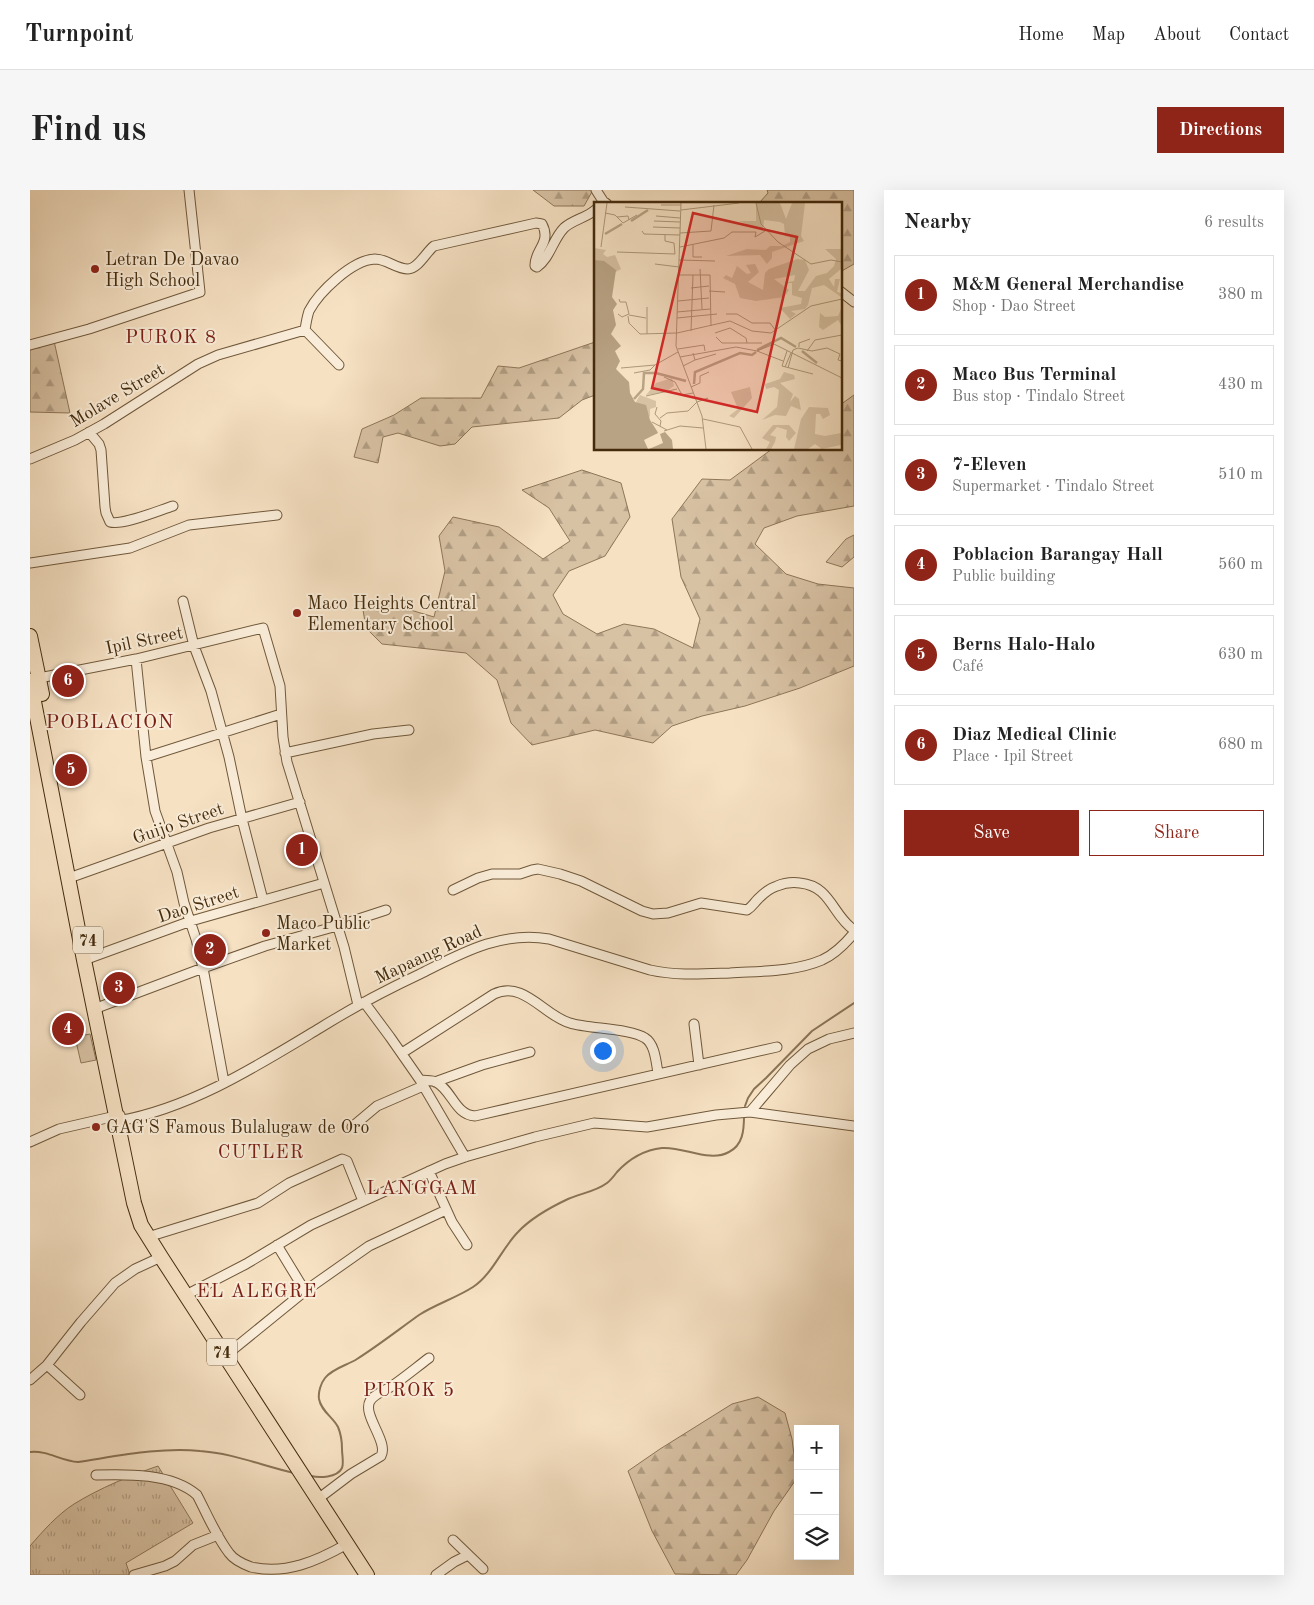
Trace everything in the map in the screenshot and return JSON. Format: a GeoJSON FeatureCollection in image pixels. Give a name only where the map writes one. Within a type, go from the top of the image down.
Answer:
{"type":"FeatureCollection","features":[{"type":"Feature","properties":{"kind":"highway","name":"74"},"geometry":{"type":"LineString","coordinates":[[30,636],[33,679],[121,1118],[137,1214],[161,1257],[367,1575]]}},
{"type":"Feature","properties":{"kind":"street"},"geometry":{"type":"LineString","coordinates":[[30,346],[90,329],[200,292],[190,190]]}},
{"type":"Feature","properties":{"kind":"street"},"geometry":{"type":"LineString","coordinates":[[596,190],[603,202]]}},
{"type":"Feature","properties":{"kind":"street"},"geometry":{"type":"LineString","coordinates":[[339,365],[305,330],[308,312],[339,276],[357,264],[372,259],[383,260],[409,269],[415,266],[434,246],[536,223],[542,224],[545,236],[544,243],[534,262],[537,268],[551,250],[562,230],[594,211]]}},
{"type":"Feature","properties":{"kind":"street"},"geometry":{"type":"LineString","coordinates":[[842,293],[854,302]]}},
{"type":"Feature","properties":{"kind":"street","name":"Molave Street"},"geometry":{"type":"LineString","coordinates":[[30,459],[89,432],[198,364],[218,355],[305,330]]}},
{"type":"Feature","properties":{"kind":"street"},"geometry":{"type":"LineString","coordinates":[[89,432],[99,444],[101,450],[105,507],[110,522],[127,520],[173,506]]}},
{"type":"Feature","properties":{"kind":"street"},"geometry":{"type":"LineString","coordinates":[[30,563],[130,548],[189,525],[276,515]]}},
{"type":"Feature","properties":{"kind":"street"},"geometry":{"type":"LineString","coordinates":[[183,601],[194,646],[222,733],[263,900]]}},
{"type":"Feature","properties":{"kind":"street","name":"Ipil Street"},"geometry":{"type":"LineString","coordinates":[[33,679],[136,659],[263,628],[278,678],[282,714]]}},
{"type":"Feature","properties":{"kind":"street"},"geometry":{"type":"LineString","coordinates":[[136,659],[146,757],[155,811],[177,872],[203,968],[224,1082]]}},
{"type":"Feature","properties":{"kind":"street"},"geometry":{"type":"LineString","coordinates":[[146,757],[282,714],[285,753],[361,1004],[402,1053],[422,1083],[464,1157]]}},
{"type":"Feature","properties":{"kind":"street"},"geometry":{"type":"LineString","coordinates":[[285,753],[373,734],[409,730]]}},
{"type":"Feature","properties":{"kind":"street","name":"Guijo Street"},"geometry":{"type":"LineString","coordinates":[[72,877],[209,828],[300,802]]}},
{"type":"Feature","properties":{"kind":"street"},"geometry":{"type":"LineString","coordinates":[[453,890],[478,878],[492,874],[520,874],[538,869],[581,881],[642,911],[662,914],[701,903],[747,910],[760,897],[777,885],[800,883],[816,886],[842,920],[854,932]]}},
{"type":"Feature","properties":{"kind":"street","name":"Dao Street"},"geometry":{"type":"LineString","coordinates":[[88,959],[191,922],[324,882]]}},
{"type":"Feature","properties":{"kind":"street"},"geometry":{"type":"LineString","coordinates":[[98,1008],[283,940],[337,926],[386,910]]}},
{"type":"Feature","properties":{"kind":"street","name":"Mapaang Road"},"geometry":{"type":"LineString","coordinates":[[30,1142],[59,1129],[168,1108],[224,1082],[273,1056],[361,1004],[484,944],[505,938],[535,937],[549,939],[657,971],[690,975],[780,970],[810,964],[834,954],[854,932]]}},
{"type":"Feature","properties":{"kind":"street"},"geometry":{"type":"LineString","coordinates":[[402,1053],[486,999],[499,992],[508,990],[528,998],[570,1023],[634,1034],[646,1038],[652,1048],[658,1073]]}},
{"type":"Feature","properties":{"kind":"street"},"geometry":{"type":"LineString","coordinates":[[694,1024],[699,1065]]}},
{"type":"Feature","properties":{"kind":"street"},"geometry":{"type":"LineString","coordinates":[[750,1112],[790,1065],[808,1049],[829,1040],[854,1033]]}},
{"type":"Feature","properties":{"kind":"street"},"geometry":{"type":"LineString","coordinates":[[435,1082],[466,1114],[475,1116],[777,1046]]}},
{"type":"Feature","properties":{"kind":"street"},"geometry":{"type":"LineString","coordinates":[[352,1127],[377,1106],[422,1083],[435,1082],[482,1065],[530,1052]]}},
{"type":"Feature","properties":{"kind":"street"},"geometry":{"type":"LineString","coordinates":[[186,1295],[246,1264],[311,1225],[429,1171],[464,1157],[586,1124],[603,1122],[647,1127],[716,1115],[750,1112],[854,1126]]}},
{"type":"Feature","properties":{"kind":"street"},"geometry":{"type":"LineString","coordinates":[[152,1240],[258,1203],[289,1183],[342,1159],[347,1161],[363,1201]]}},
{"type":"Feature","properties":{"kind":"street"},"geometry":{"type":"LineString","coordinates":[[429,1171],[446,1210],[467,1245]]}},
{"type":"Feature","properties":{"kind":"street"},"geometry":{"type":"LineString","coordinates":[[225,1356],[305,1291],[369,1246],[446,1210]]}},
{"type":"Feature","properties":{"kind":"street"},"geometry":{"type":"LineString","coordinates":[[277,1244],[305,1291]]}},
{"type":"Feature","properties":{"kind":"street"},"geometry":{"type":"LineString","coordinates":[[30,1380],[47,1365],[114,1283],[135,1269],[161,1257]]}},
{"type":"Feature","properties":{"kind":"street"},"geometry":{"type":"LineString","coordinates":[[318,1499],[351,1474],[381,1456],[383,1449],[370,1414],[369,1402],[429,1358]]}},
{"type":"Feature","properties":{"kind":"street"},"geometry":{"type":"LineString","coordinates":[[47,1365],[80,1395]]}},
{"type":"Feature","properties":{"kind":"street"},"geometry":{"type":"LineString","coordinates":[[96,1475],[146,1476],[173,1482],[188,1488],[197,1495],[230,1555],[240,1563],[267,1573],[289,1572],[314,1563],[347,1544]]}},
{"type":"Feature","properties":{"kind":"street"},"geometry":{"type":"LineString","coordinates":[[134,1575],[165,1566],[175,1561],[193,1545],[218,1535]]}},
{"type":"Feature","properties":{"kind":"street"},"geometry":{"type":"LineString","coordinates":[[453,1540],[484,1569]]}},
{"type":"Feature","properties":{"kind":"street"},"geometry":{"type":"LineString","coordinates":[[436,1575],[468,1555]]}},
{"type":"Feature","properties":{"kind":"green space"},"geometry":{"type":"Polygon","coordinates":[[[533,190],[593,190],[584,206],[554,206],[533,190]]]}},
{"type":"Feature","properties":{"kind":"green space"},"geometry":{"type":"Polygon","coordinates":[[[767,190],[854,190],[854,264],[842,271],[842,202],[760,202],[768,193],[767,190]]]}},
{"type":"Feature","properties":{"kind":"green space"},"geometry":{"type":"Polygon","coordinates":[[[54,341],[70,413],[30,412],[30,348],[54,341]]]}},
{"type":"Feature","properties":{"kind":"green space"},"geometry":{"type":"Polygon","coordinates":[[[594,342],[594,395],[582,400],[559,418],[472,427],[455,444],[440,446],[398,433],[383,437],[378,463],[354,457],[362,429],[394,415],[421,398],[481,398],[498,366],[519,368],[594,342]]]}},
{"type":"Feature","properties":{"kind":"green space"},"geometry":{"type":"Polygon","coordinates":[[[854,395],[854,506],[797,516],[764,528],[755,544],[786,574],[818,584],[854,588],[854,666],[800,688],[745,706],[702,716],[672,726],[653,743],[595,730],[532,745],[511,723],[497,680],[466,653],[382,644],[366,628],[363,610],[387,603],[434,617],[445,571],[439,536],[453,517],[499,527],[543,559],[570,541],[549,508],[522,490],[582,470],[621,483],[630,517],[605,556],[569,571],[553,595],[563,614],[597,634],[624,624],[654,629],[693,648],[700,619],[681,577],[672,519],[702,479],[730,480],[771,450],[842,450],[842,404],[854,395]]]}},
{"type":"Feature","properties":{"kind":"green space"},"geometry":{"type":"Polygon","coordinates":[[[854,535],[854,557],[842,567],[826,562],[846,539],[854,535]]]}},
{"type":"Feature","properties":{"kind":"green space"},"geometry":{"type":"Polygon","coordinates":[[[90,1034],[96,1060],[81,1063],[75,1037],[90,1034]]]}},
{"type":"Feature","properties":{"kind":"green space"},"geometry":{"type":"Polygon","coordinates":[[[758,1397],[785,1413],[792,1439],[794,1482],[774,1511],[747,1560],[736,1575],[675,1574],[652,1531],[628,1471],[732,1404],[758,1397]]]}},
{"type":"Feature","properties":{"kind":"green space"},"geometry":{"type":"Polygon","coordinates":[[[158,1466],[193,1523],[126,1563],[130,1575],[30,1575],[30,1546],[62,1513],[84,1498],[104,1488],[158,1466]]]}},
{"type":"Feature","properties":{"kind":"waterway"},"geometry":{"type":"LineString","coordinates":[[745,1106],[754,1089],[812,1031],[854,1003]]}},
{"type":"Feature","properties":{"kind":"waterway"},"geometry":{"type":"LineString","coordinates":[[311,1476],[323,1477],[336,1474],[343,1466],[342,1441],[339,1430],[336,1423],[322,1407],[319,1399],[321,1385],[328,1375],[365,1354],[419,1315],[480,1282],[512,1238],[542,1213],[568,1199],[602,1186],[610,1181],[627,1163],[649,1151],[670,1148],[713,1156],[729,1152],[740,1141],[743,1132],[744,1116]]}},
{"type":"Feature","properties":{"kind":"waterway"},"geometry":{"type":"LineString","coordinates":[[30,1452],[78,1462],[154,1451],[200,1451],[236,1457],[294,1473]]}},
{"type":"Feature","properties":{"kind":"place","name":"Letran De Davao High School"},"geometry":{"type":"Point","coordinates":[95,269]}},
{"type":"Feature","properties":{"kind":"place","name":"Maco Heights Central Elementary School"},"geometry":{"type":"Point","coordinates":[297,613]}},
{"type":"Feature","properties":{"kind":"place","name":"Diaz Medical Clinic"},"geometry":{"type":"Point","coordinates":[68,681]}},
{"type":"Feature","properties":{"kind":"place","name":"Berns Halo-Halo"},"geometry":{"type":"Point","coordinates":[71,770]}},
{"type":"Feature","properties":{"kind":"place","name":"M&M General Merchandise"},"geometry":{"type":"Point","coordinates":[302,850]}},
{"type":"Feature","properties":{"kind":"place","name":"Maco Public Market"},"geometry":{"type":"Point","coordinates":[266,933]}},
{"type":"Feature","properties":{"kind":"place","name":"Maco Bus Terminal"},"geometry":{"type":"Point","coordinates":[210,950]}},
{"type":"Feature","properties":{"kind":"place","name":"7-Eleven"},"geometry":{"type":"Point","coordinates":[119,988]}},
{"type":"Feature","properties":{"kind":"place","name":"Poblacion Barangay Hall"},"geometry":{"type":"Point","coordinates":[68,1029]}},
{"type":"Feature","properties":{"kind":"place","name":"GAG'S Famous Bulalugaw de Oro"},"geometry":{"type":"Point","coordinates":[96,1127]}},
{"type":"Feature","properties":{"kind":"district","name":"PUROK 8"},"geometry":{"type":"Point","coordinates":[171,336]}},
{"type":"Feature","properties":{"kind":"district","name":"POBLACION"},"geometry":{"type":"Point","coordinates":[110,721]}},
{"type":"Feature","properties":{"kind":"district","name":"CUTLER"},"geometry":{"type":"Point","coordinates":[261,1151]}},
{"type":"Feature","properties":{"kind":"district","name":"LANGGAM"},"geometry":{"type":"Point","coordinates":[422,1187]}},
{"type":"Feature","properties":{"kind":"district","name":"EL ALEGRE"},"geometry":{"type":"Point","coordinates":[257,1290]}},
{"type":"Feature","properties":{"kind":"district","name":"PUROK 5"},"geometry":{"type":"Point","coordinates":[409,1389]}}]}
